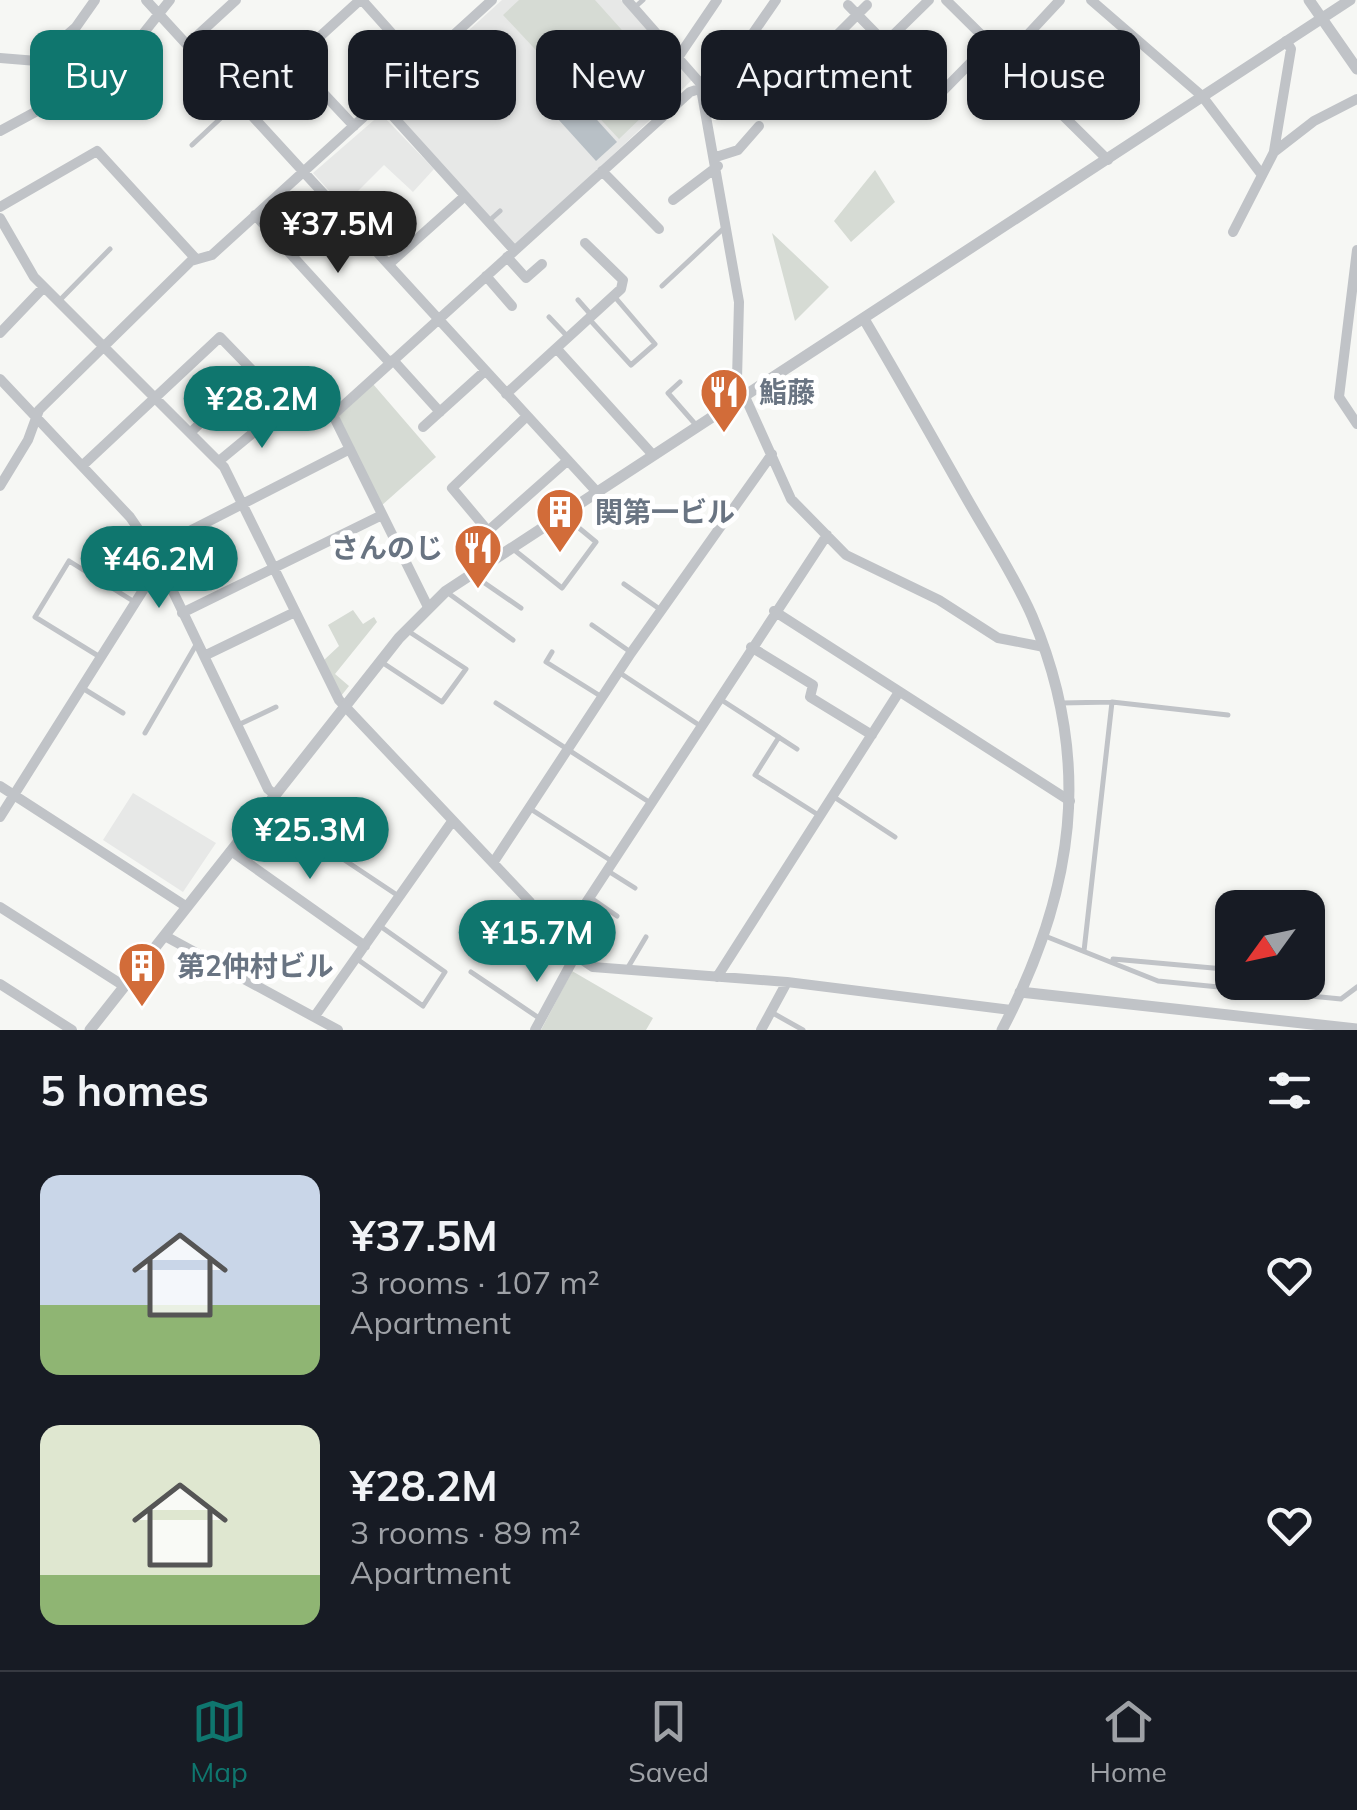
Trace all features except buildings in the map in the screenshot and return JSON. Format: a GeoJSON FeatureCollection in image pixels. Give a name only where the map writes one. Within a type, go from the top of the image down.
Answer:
{"type":"FeatureCollection","features":[{"type":"Feature","properties":{"kind":"street"},"geometry":{"type":"LineString","coordinates":[[0,58],[37,61],[76,27],[95,0]]}},
{"type":"Feature","properties":{"kind":"street"},"geometry":{"type":"LineString","coordinates":[[146,0],[183,41]]}},
{"type":"Feature","properties":{"kind":"street"},"geometry":{"type":"LineString","coordinates":[[0,130],[115,69],[170,0]]}},
{"type":"Feature","properties":{"kind":"street"},"geometry":{"type":"LineString","coordinates":[[203,30],[236,0]]}},
{"type":"Feature","properties":{"kind":"street"},"geometry":{"type":"LineString","coordinates":[[328,30],[361,0],[388,30]]}},
{"type":"Feature","properties":{"kind":"street"},"geometry":{"type":"LineString","coordinates":[[460,30],[492,0]]}},
{"type":"Feature","properties":{"kind":"street"},"geometry":{"type":"LineString","coordinates":[[681,53],[718,0]]}},
{"type":"Feature","properties":{"kind":"street"},"geometry":{"type":"LineString","coordinates":[[428,607],[333,415],[602,171],[730,64],[776,0]]}},
{"type":"Feature","properties":{"kind":"street"},"geometry":{"type":"LineString","coordinates":[[899,30],[929,0]]}},
{"type":"Feature","properties":{"kind":"street"},"geometry":{"type":"LineString","coordinates":[[946,0],[977,30]]}},
{"type":"Feature","properties":{"kind":"street"},"geometry":{"type":"LineString","coordinates":[[956,10],[967,0]]}},
{"type":"Feature","properties":{"kind":"street"},"geometry":{"type":"LineString","coordinates":[[1032,30],[1060,0]]}},
{"type":"Feature","properties":{"kind":"street"},"geometry":{"type":"LineString","coordinates":[[1091,0],[1202,96],[1262,175]]}},
{"type":"Feature","properties":{"kind":"street"},"geometry":{"type":"LineString","coordinates":[[1309,0],[1357,69]]}},
{"type":"Feature","properties":{"kind":"street"},"geometry":{"type":"LineString","coordinates":[[94,1029],[380,661],[446,591],[1350,0]]}},
{"type":"Feature","properties":{"kind":"street"},"geometry":{"type":"LineString","coordinates":[[635,3],[657,30]]}},
{"type":"Feature","properties":{"kind":"street"},"geometry":{"type":"LineString","coordinates":[[848,5],[872,30]]}},
{"type":"Feature","properties":{"kind":"street"},"geometry":{"type":"LineString","coordinates":[[843,30],[867,6]]}},
{"type":"Feature","properties":{"kind":"street"},"geometry":{"type":"LineString","coordinates":[[1233,232],[1274,152],[1291,48],[1286,41]]}},
{"type":"Feature","properties":{"kind":"street"},"geometry":{"type":"LineString","coordinates":[[681,59],[700,86],[717,161],[739,302],[737,379],[791,498],[846,555],[939,600],[998,638],[1044,647]]}},
{"type":"Feature","properties":{"kind":"street"},"geometry":{"type":"LineString","coordinates":[[947,86],[967,66]]}},
{"type":"Feature","properties":{"kind":"street"},"geometry":{"type":"LineString","coordinates":[[328,98],[354,126]]}},
{"type":"Feature","properties":{"kind":"street"},"geometry":{"type":"LineString","coordinates":[[1274,152],[1314,121],[1357,99]]}},
{"type":"Feature","properties":{"kind":"street"},"geometry":{"type":"LineString","coordinates":[[255,120],[597,492]]}},
{"type":"Feature","properties":{"kind":"street"},"geometry":{"type":"LineString","coordinates":[[0,486],[39,410],[104,343],[196,260],[212,255],[360,120]]}},
{"type":"Feature","properties":{"kind":"street"},"geometry":{"type":"LineString","coordinates":[[396,120],[488,222],[526,278],[542,264]]}},
{"type":"Feature","properties":{"kind":"street"},"geometry":{"type":"LineString","coordinates":[[1069,120],[1108,160]]}},
{"type":"Feature","properties":{"kind":"street"},"geometry":{"type":"LineString","coordinates":[[673,200],[717,161],[742,147],[759,126]]}},
{"type":"Feature","properties":{"kind":"street"},"geometry":{"type":"LineString","coordinates":[[0,208],[96,151],[196,260]]}},
{"type":"Feature","properties":{"kind":"street"},"geometry":{"type":"LineString","coordinates":[[602,171],[659,229]]}},
{"type":"Feature","properties":{"kind":"street"},"geometry":{"type":"LineString","coordinates":[[388,264],[465,196]]}},
{"type":"Feature","properties":{"kind":"street"},"geometry":{"type":"LineString","coordinates":[[256,214],[440,412]]}},
{"type":"Feature","properties":{"kind":"street"},"geometry":{"type":"LineString","coordinates":[[0,218],[44,287],[219,460],[345,707],[530,902],[546,931],[574,958],[625,971],[787,982],[1011,1010]]}},
{"type":"Feature","properties":{"kind":"street"},"geometry":{"type":"LineString","coordinates":[[506,394],[614,296],[623,280],[585,243]]}},
{"type":"Feature","properties":{"kind":"street"},"geometry":{"type":"LineString","coordinates":[[1357,250],[1339,396],[1357,424]]}},
{"type":"Feature","properties":{"kind":"street"},"geometry":{"type":"LineString","coordinates":[[486,276],[512,306]]}},
{"type":"Feature","properties":{"kind":"street"},"geometry":{"type":"LineString","coordinates":[[0,333],[44,287]]}},
{"type":"Feature","properties":{"kind":"street"},"geometry":{"type":"LineString","coordinates":[[864,319],[997,552],[1044,647],[1062,704],[1070,801],[1066,856],[1045,936],[1002,1030]]}},
{"type":"Feature","properties":{"kind":"street"},"geometry":{"type":"LineString","coordinates":[[82,466],[220,338],[254,372],[191,432]]}},
{"type":"Feature","properties":{"kind":"street"},"geometry":{"type":"LineString","coordinates":[[557,349],[653,456]]}},
{"type":"Feature","properties":{"kind":"street"},"geometry":{"type":"LineString","coordinates":[[423,428],[486,370]]}},
{"type":"Feature","properties":{"kind":"street"},"geometry":{"type":"LineString","coordinates":[[0,379],[130,518],[159,564],[268,789],[275,795]]}},
{"type":"Feature","properties":{"kind":"street"},"geometry":{"type":"LineString","coordinates":[[219,460],[272,412]]}},
{"type":"Feature","properties":{"kind":"street"},"geometry":{"type":"LineString","coordinates":[[499,555],[488,531],[452,488],[526,416]]}},
{"type":"Feature","properties":{"kind":"street"},"geometry":{"type":"LineString","coordinates":[[0,817],[176,538],[350,449]]}},
{"type":"Feature","properties":{"kind":"street"},"geometry":{"type":"LineString","coordinates":[[493,863],[661,610],[772,454]]}},
{"type":"Feature","properties":{"kind":"street"},"geometry":{"type":"LineString","coordinates":[[488,531],[567,461]]}},
{"type":"Feature","properties":{"kind":"street"},"geometry":{"type":"LineString","coordinates":[[182,613],[382,515]]}},
{"type":"Feature","properties":{"kind":"street"},"geometry":{"type":"LineString","coordinates":[[559,944],[826,535]]}},
{"type":"Feature","properties":{"kind":"street"},"geometry":{"type":"LineString","coordinates":[[774,611],[1070,801]]}},
{"type":"Feature","properties":{"kind":"street"},"geometry":{"type":"LineString","coordinates":[[204,656],[295,612]]}},
{"type":"Feature","properties":{"kind":"street"},"geometry":{"type":"LineString","coordinates":[[751,647],[813,685],[810,697],[872,735]]}},
{"type":"Feature","properties":{"kind":"street"},"geometry":{"type":"LineString","coordinates":[[717,977],[899,692]]}},
{"type":"Feature","properties":{"kind":"street"},"geometry":{"type":"LineString","coordinates":[[0,786],[186,907]]}},
{"type":"Feature","properties":{"kind":"street"},"geometry":{"type":"LineString","coordinates":[[315,1016],[451,823]]}},
{"type":"Feature","properties":{"kind":"street"},"geometry":{"type":"LineString","coordinates":[[231,851],[365,946]]}},
{"type":"Feature","properties":{"kind":"street"},"geometry":{"type":"LineString","coordinates":[[0,907],[124,986]]}},
{"type":"Feature","properties":{"kind":"street"},"geometry":{"type":"LineString","coordinates":[[523,954],[546,931]]}},
{"type":"Feature","properties":{"kind":"street"},"geometry":{"type":"LineString","coordinates":[[165,936],[338,1030]]}},
{"type":"Feature","properties":{"kind":"street"},"geometry":{"type":"LineString","coordinates":[[538,1025],[574,958]]}},
{"type":"Feature","properties":{"kind":"street"},"geometry":{"type":"LineString","coordinates":[[761,1030],[787,982]]}},
{"type":"Feature","properties":{"kind":"street"},"geometry":{"type":"LineString","coordinates":[[0,984],[72,1030]]}},
{"type":"Feature","properties":{"kind":"street"},"geometry":{"type":"LineString","coordinates":[[1020,992],[1357,1029]]}},
{"type":"Feature","properties":{"kind":"lane"},"geometry":{"type":"LineString","coordinates":[[192,145],[221,120]]}},
{"type":"Feature","properties":{"kind":"lane"},"geometry":{"type":"LineString","coordinates":[[488,222],[500,211]]}},
{"type":"Feature","properties":{"kind":"lane"},"geometry":{"type":"LineString","coordinates":[[662,286],[728,226]]}},
{"type":"Feature","properties":{"kind":"lane"},"geometry":{"type":"LineString","coordinates":[[59,301],[110,248]]}},
{"type":"Feature","properties":{"kind":"lane"},"geometry":{"type":"LineString","coordinates":[[578,300],[631,365],[655,344],[614,296]]}},
{"type":"Feature","properties":{"kind":"lane"},"geometry":{"type":"LineString","coordinates":[[550,317],[569,338]]}},
{"type":"Feature","properties":{"kind":"lane"},"geometry":{"type":"LineString","coordinates":[[680,382],[668,393],[698,427]]}},
{"type":"Feature","properties":{"kind":"lane"},"geometry":{"type":"LineString","coordinates":[[512,546],[522,560],[562,588],[596,542],[562,514]]}},
{"type":"Feature","properties":{"kind":"lane"},"geometry":{"type":"LineString","coordinates":[[100,657],[35,617],[69,561],[134,602]]}},
{"type":"Feature","properties":{"kind":"lane"},"geometry":{"type":"LineString","coordinates":[[470,574],[520,608]]}},
{"type":"Feature","properties":{"kind":"lane"},"geometry":{"type":"LineString","coordinates":[[624,584],[661,610]]}},
{"type":"Feature","properties":{"kind":"lane"},"geometry":{"type":"LineString","coordinates":[[446,591],[513,640]]}},
{"type":"Feature","properties":{"kind":"lane"},"geometry":{"type":"LineString","coordinates":[[592,626],[632,653]]}},
{"type":"Feature","properties":{"kind":"lane"},"geometry":{"type":"LineString","coordinates":[[380,661],[442,702],[466,669],[406,630]]}},
{"type":"Feature","properties":{"kind":"lane"},"geometry":{"type":"LineString","coordinates":[[144,734],[197,644]]}},
{"type":"Feature","properties":{"kind":"lane"},"geometry":{"type":"LineString","coordinates":[[539,672],[552,652]]}},
{"type":"Feature","properties":{"kind":"lane"},"geometry":{"type":"LineString","coordinates":[[546,662],[602,697]]}},
{"type":"Feature","properties":{"kind":"lane"},"geometry":{"type":"LineString","coordinates":[[620,673],[699,725]]}},
{"type":"Feature","properties":{"kind":"lane"},"geometry":{"type":"LineString","coordinates":[[81,687],[124,713]]}},
{"type":"Feature","properties":{"kind":"lane"},"geometry":{"type":"LineString","coordinates":[[718,698],[797,749]]}},
{"type":"Feature","properties":{"kind":"lane"},"geometry":{"type":"LineString","coordinates":[[1084,951],[1112,702]]}},
{"type":"Feature","properties":{"kind":"lane"},"geometry":{"type":"LineString","coordinates":[[1062,704],[1112,702],[1228,715]]}},
{"type":"Feature","properties":{"kind":"lane"},"geometry":{"type":"LineString","coordinates":[[496,703],[650,802]]}},
{"type":"Feature","properties":{"kind":"lane"},"geometry":{"type":"LineString","coordinates":[[237,725],[276,707]]}},
{"type":"Feature","properties":{"kind":"lane"},"geometry":{"type":"LineString","coordinates":[[779,737],[755,776],[820,816]]}},
{"type":"Feature","properties":{"kind":"lane"},"geometry":{"type":"LineString","coordinates":[[833,796],[895,836]]}},
{"type":"Feature","properties":{"kind":"lane"},"geometry":{"type":"LineString","coordinates":[[529,808],[635,888]]}},
{"type":"Feature","properties":{"kind":"lane"},"geometry":{"type":"LineString","coordinates":[[340,857],[400,896]]}},
{"type":"Feature","properties":{"kind":"lane"},"geometry":{"type":"LineString","coordinates":[[588,896],[617,916]]}},
{"type":"Feature","properties":{"kind":"lane"},"geometry":{"type":"LineString","coordinates":[[356,958],[423,1006],[445,972],[380,926]]}},
{"type":"Feature","properties":{"kind":"lane"},"geometry":{"type":"LineString","coordinates":[[1045,936],[1158,981],[1341,999],[1357,987]]}},
{"type":"Feature","properties":{"kind":"lane"},"geometry":{"type":"LineString","coordinates":[[625,971],[646,937]]}},
{"type":"Feature","properties":{"kind":"lane"},"geometry":{"type":"LineString","coordinates":[[1105,959],[1215,968]]}},
{"type":"Feature","properties":{"kind":"lane"},"geometry":{"type":"LineString","coordinates":[[471,972],[538,1025]]}},
{"type":"Feature","properties":{"kind":"lane"},"geometry":{"type":"LineString","coordinates":[[771,1011],[804,1030]]}},
{"type":"Feature","properties":{"kind":"shaded area"},"geometry":{"type":"Polygon","coordinates":[[[502,0],[621,0],[648,30],[536,30],[536,120],[650,120],[519,244],[512,244],[400,120],[516,120],[516,30],[469,30],[502,0]]]}},
{"type":"Feature","properties":{"kind":"shaded area"},"geometry":{"type":"Polygon","coordinates":[[[519,0],[595,0],[622,30],[536,30],[536,50],[503,15],[519,0]]]}},
{"type":"Feature","properties":{"kind":"shaded area"},"geometry":{"type":"Polygon","coordinates":[[[681,68],[692,80],[681,90],[681,68]]]}},
{"type":"Feature","properties":{"kind":"shaded area"},"geometry":{"type":"Polygon","coordinates":[[[374,120],[387,120],[434,169],[413,192],[384,165],[343,206],[313,173],[374,120]]]}},
{"type":"Feature","properties":{"kind":"shaded area"},"geometry":{"type":"Polygon","coordinates":[[[559,120],[597,120],[617,142],[596,161],[559,120]]]}},
{"type":"Feature","properties":{"kind":"shaded area"},"geometry":{"type":"Polygon","coordinates":[[[601,120],[639,120],[619,139],[601,120]]]}},
{"type":"Feature","properties":{"kind":"shaded area"},"geometry":{"type":"Polygon","coordinates":[[[875,170],[895,202],[851,242],[834,221],[875,170]]]}},
{"type":"Feature","properties":{"kind":"shaded area"},"geometry":{"type":"Polygon","coordinates":[[[772,233],[829,287],[795,321],[772,233]]]}},
{"type":"Feature","properties":{"kind":"shaded area"},"geometry":{"type":"Polygon","coordinates":[[[373,384],[436,457],[381,506],[338,417],[373,384]]]}},
{"type":"Feature","properties":{"kind":"shaded area"},"geometry":{"type":"Polygon","coordinates":[[[353,610],[363,624],[374,617],[377,622],[335,674],[349,686],[341,696],[324,660],[339,646],[328,625],[353,610]]]}},
{"type":"Feature","properties":{"kind":"shaded area"},"geometry":{"type":"Polygon","coordinates":[[[133,793],[216,843],[183,892],[103,840],[133,793]]]}},
{"type":"Feature","properties":{"kind":"shaded area"},"geometry":{"type":"Polygon","coordinates":[[[572,971],[653,1018],[646,1030],[541,1030],[572,971]]]}},
{"type":"Feature","properties":{"kind":"place","name":"鮨藤"},"geometry":{"type":"Point","coordinates":[724,434]}},
{"type":"Feature","properties":{"kind":"place","name":"関第一ビル"},"geometry":{"type":"Point","coordinates":[560,554]}},
{"type":"Feature","properties":{"kind":"place","name":"さんのじ"},"geometry":{"type":"Point","coordinates":[478,590]}},
{"type":"Feature","properties":{"kind":"place","name":"第2仲村ビル"},"geometry":{"type":"Point","coordinates":[142,1008]}}]}
